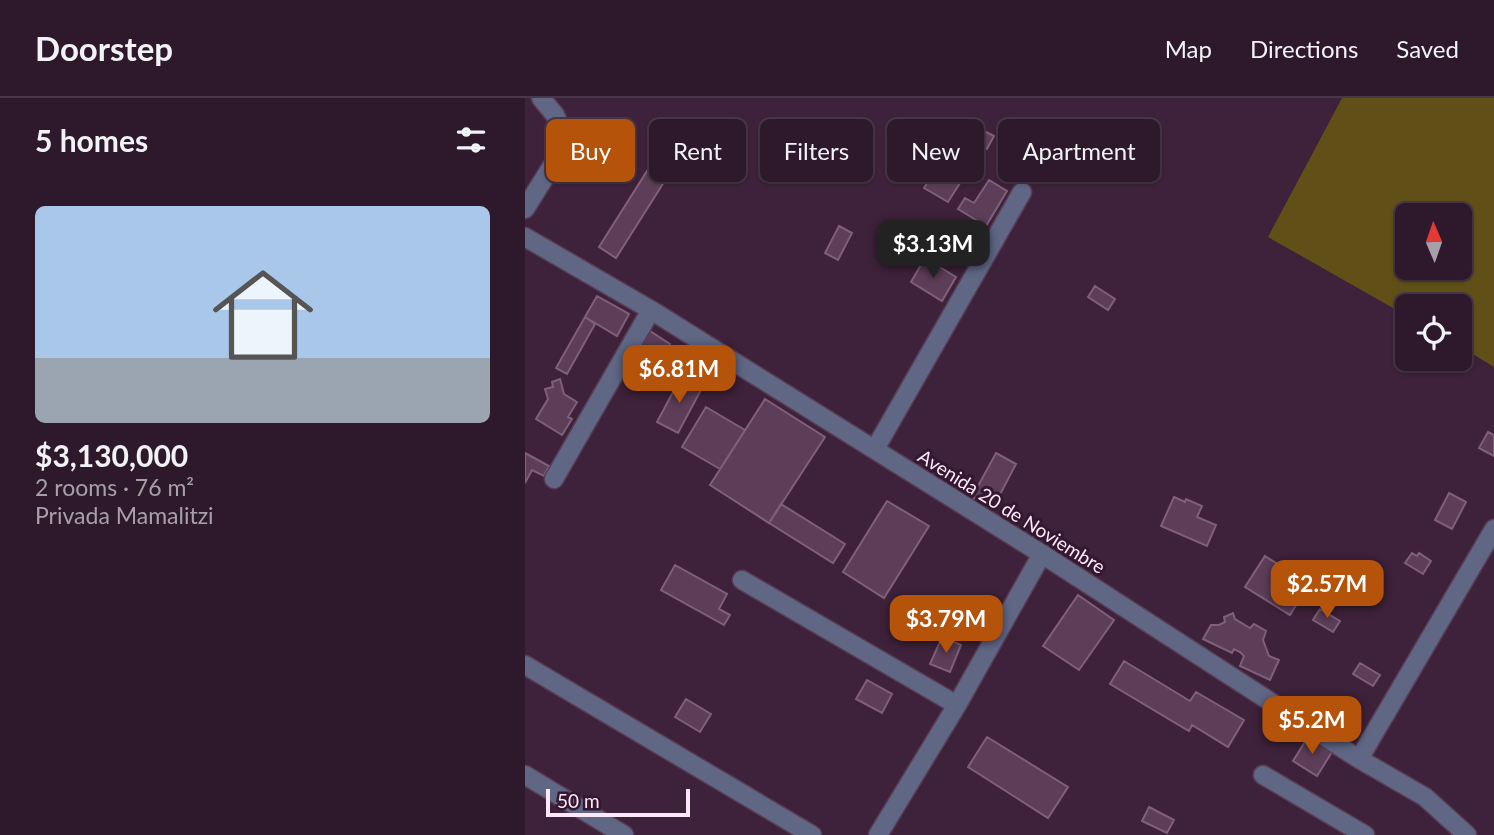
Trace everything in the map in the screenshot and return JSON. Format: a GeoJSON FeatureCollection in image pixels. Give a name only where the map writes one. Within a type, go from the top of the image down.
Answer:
{"type":"FeatureCollection","features":[{"type":"Feature","properties":{"kind":"street"},"geometry":{"type":"LineString","coordinates":[[525,209],[562,150],[563,132],[555,115],[541,98]]}},
{"type":"Feature","properties":{"kind":"street"},"geometry":{"type":"LineString","coordinates":[[875,449],[1022,192]]}},
{"type":"Feature","properties":{"kind":"street","name":"Avenida 20 de Noviembre"},"geometry":{"type":"LineString","coordinates":[[525,237],[651,310],[875,449],[1359,759],[1425,797],[1467,835]]}},
{"type":"Feature","properties":{"kind":"street"},"geometry":{"type":"LineString","coordinates":[[554,479],[651,310]]}},
{"type":"Feature","properties":{"kind":"street"},"geometry":{"type":"LineString","coordinates":[[1359,759],[1494,529]]}},
{"type":"Feature","properties":{"kind":"street"},"geometry":{"type":"LineString","coordinates":[[878,835],[957,705],[1042,554]]}},
{"type":"Feature","properties":{"kind":"street"},"geometry":{"type":"LineString","coordinates":[[742,580],[957,705]]}},
{"type":"Feature","properties":{"kind":"street"},"geometry":{"type":"LineString","coordinates":[[525,665],[812,835]]}},
{"type":"Feature","properties":{"kind":"street"},"geometry":{"type":"LineString","coordinates":[[525,775],[624,835]]}},
{"type":"Feature","properties":{"kind":"street"},"geometry":{"type":"LineString","coordinates":[[1263,775],[1365,835]]}},
{"type":"Feature","properties":{"kind":"shaded area"},"geometry":{"type":"Polygon","coordinates":[[[1342,98],[1494,98],[1494,367],[1472,353],[1472,294],[1395,294],[1395,309],[1268,237],[1342,98]]]}},
{"type":"Feature","properties":{"kind":"building"},"geometry":{"type":"Polygon","coordinates":[[[984,131],[994,136],[987,149],[984,147],[984,131]]]}},
{"type":"Feature","properties":{"kind":"building"},"geometry":{"type":"Polygon","coordinates":[[[649,168],[649,182],[664,182],[616,258],[599,247],[649,168]]]}},
{"type":"Feature","properties":{"kind":"building"},"geometry":{"type":"Polygon","coordinates":[[[989,180],[1007,191],[986,226],[958,209],[965,198],[974,203],[989,180]]]}},
{"type":"Feature","properties":{"kind":"building"},"geometry":{"type":"Polygon","coordinates":[[[928,182],[961,182],[948,202],[924,188],[928,182]]]}},
{"type":"Feature","properties":{"kind":"building"},"geometry":{"type":"Polygon","coordinates":[[[839,226],[852,233],[838,260],[825,253],[839,226]]]}},
{"type":"Feature","properties":{"kind":"building"},"geometry":{"type":"Polygon","coordinates":[[[925,258],[956,277],[942,301],[911,282],[925,258]]]}},
{"type":"Feature","properties":{"kind":"building"},"geometry":{"type":"Polygon","coordinates":[[[1095,286],[1115,299],[1108,310],[1088,297],[1095,286]]]}},
{"type":"Feature","properties":{"kind":"building"},"geometry":{"type":"Polygon","coordinates":[[[597,296],[629,314],[617,336],[585,317],[597,296]]]}},
{"type":"Feature","properties":{"kind":"building"},"geometry":{"type":"Polygon","coordinates":[[[585,317],[595,324],[567,374],[556,368],[585,317]]]}},
{"type":"Feature","properties":{"kind":"building"},"geometry":{"type":"Polygon","coordinates":[[[644,327],[670,344],[649,378],[635,369],[638,365],[625,357],[644,327]]]}},
{"type":"Feature","properties":{"kind":"building"},"geometry":{"type":"Polygon","coordinates":[[[681,377],[702,388],[678,433],[657,422],[681,377]]]}},
{"type":"Feature","properties":{"kind":"building"},"geometry":{"type":"Polygon","coordinates":[[[560,379],[564,394],[577,402],[568,417],[572,419],[562,435],[536,419],[548,399],[545,389],[553,387],[552,382],[560,379]]]}},
{"type":"Feature","properties":{"kind":"building"},"geometry":{"type":"Polygon","coordinates":[[[765,399],[825,437],[769,523],[710,485],[765,399]]]}},
{"type":"Feature","properties":{"kind":"building"},"geometry":{"type":"Polygon","coordinates":[[[706,407],[745,430],[720,469],[682,447],[706,407]]]}},
{"type":"Feature","properties":{"kind":"building"},"geometry":{"type":"Polygon","coordinates":[[[1488,432],[1494,435],[1494,456],[1479,448],[1488,432]]]}},
{"type":"Feature","properties":{"kind":"building"},"geometry":{"type":"Polygon","coordinates":[[[525,453],[549,466],[544,476],[532,470],[525,483],[525,453]]]}},
{"type":"Feature","properties":{"kind":"building"},"geometry":{"type":"Polygon","coordinates":[[[996,453],[1016,464],[993,508],[972,497],[996,453]]]}},
{"type":"Feature","properties":{"kind":"building"},"geometry":{"type":"Polygon","coordinates":[[[1449,493],[1466,502],[1452,529],[1435,520],[1449,493]]]}},
{"type":"Feature","properties":{"kind":"building"},"geometry":{"type":"Polygon","coordinates":[[[1174,497],[1202,506],[1197,517],[1216,525],[1207,546],[1161,526],[1174,497]]]}},
{"type":"Feature","properties":{"kind":"building"},"geometry":{"type":"Polygon","coordinates":[[[887,501],[929,526],[884,598],[843,572],[887,501]]]}},
{"type":"Feature","properties":{"kind":"building"},"geometry":{"type":"Polygon","coordinates":[[[781,504],[845,544],[833,563],[769,523],[781,504]]]}},
{"type":"Feature","properties":{"kind":"building"},"geometry":{"type":"Polygon","coordinates":[[[1412,553],[1417,556],[1419,553],[1431,561],[1423,574],[1405,563],[1412,553]]]}},
{"type":"Feature","properties":{"kind":"building"},"geometry":{"type":"Polygon","coordinates":[[[1265,556],[1309,584],[1290,615],[1245,587],[1265,556]]]}},
{"type":"Feature","properties":{"kind":"building"},"geometry":{"type":"Polygon","coordinates":[[[675,565],[727,594],[719,609],[730,615],[724,625],[661,590],[675,565]]]}},
{"type":"Feature","properties":{"kind":"building"},"geometry":{"type":"Polygon","coordinates":[[[1078,595],[1114,620],[1079,670],[1043,646],[1078,595]]]}},
{"type":"Feature","properties":{"kind":"building"},"geometry":{"type":"Polygon","coordinates":[[[1320,609],[1340,621],[1333,632],[1313,620],[1320,609]]]}},
{"type":"Feature","properties":{"kind":"building"},"geometry":{"type":"Polygon","coordinates":[[[1233,613],[1235,619],[1250,628],[1254,624],[1266,631],[1263,640],[1269,656],[1279,660],[1270,680],[1240,666],[1244,656],[1240,652],[1234,649],[1232,653],[1203,639],[1211,625],[1225,622],[1224,617],[1233,613]]]}},
{"type":"Feature","properties":{"kind":"building"},"geometry":{"type":"Polygon","coordinates":[[[942,637],[961,645],[950,672],[930,664],[942,637]]]}},
{"type":"Feature","properties":{"kind":"building"},"geometry":{"type":"Polygon","coordinates":[[[1124,661],[1190,701],[1196,692],[1244,720],[1228,747],[1192,725],[1189,731],[1110,684],[1124,661]]]}},
{"type":"Feature","properties":{"kind":"building"},"geometry":{"type":"Polygon","coordinates":[[[1360,663],[1380,675],[1373,686],[1353,674],[1360,663]]]}},
{"type":"Feature","properties":{"kind":"building"},"geometry":{"type":"Polygon","coordinates":[[[867,680],[892,694],[882,713],[856,699],[867,680]]]}},
{"type":"Feature","properties":{"kind":"building"},"geometry":{"type":"Polygon","coordinates":[[[686,699],[711,714],[700,732],[675,717],[686,699]]]}},
{"type":"Feature","properties":{"kind":"building"},"geometry":{"type":"Polygon","coordinates":[[[987,737],[1068,787],[1048,818],[968,767],[987,737]]]}},
{"type":"Feature","properties":{"kind":"building"},"geometry":{"type":"Polygon","coordinates":[[[1308,737],[1332,752],[1317,776],[1293,761],[1308,737]]]}},
{"type":"Feature","properties":{"kind":"building"},"geometry":{"type":"Polygon","coordinates":[[[1149,807],[1174,820],[1167,833],[1142,821],[1149,807]]]}}]}
